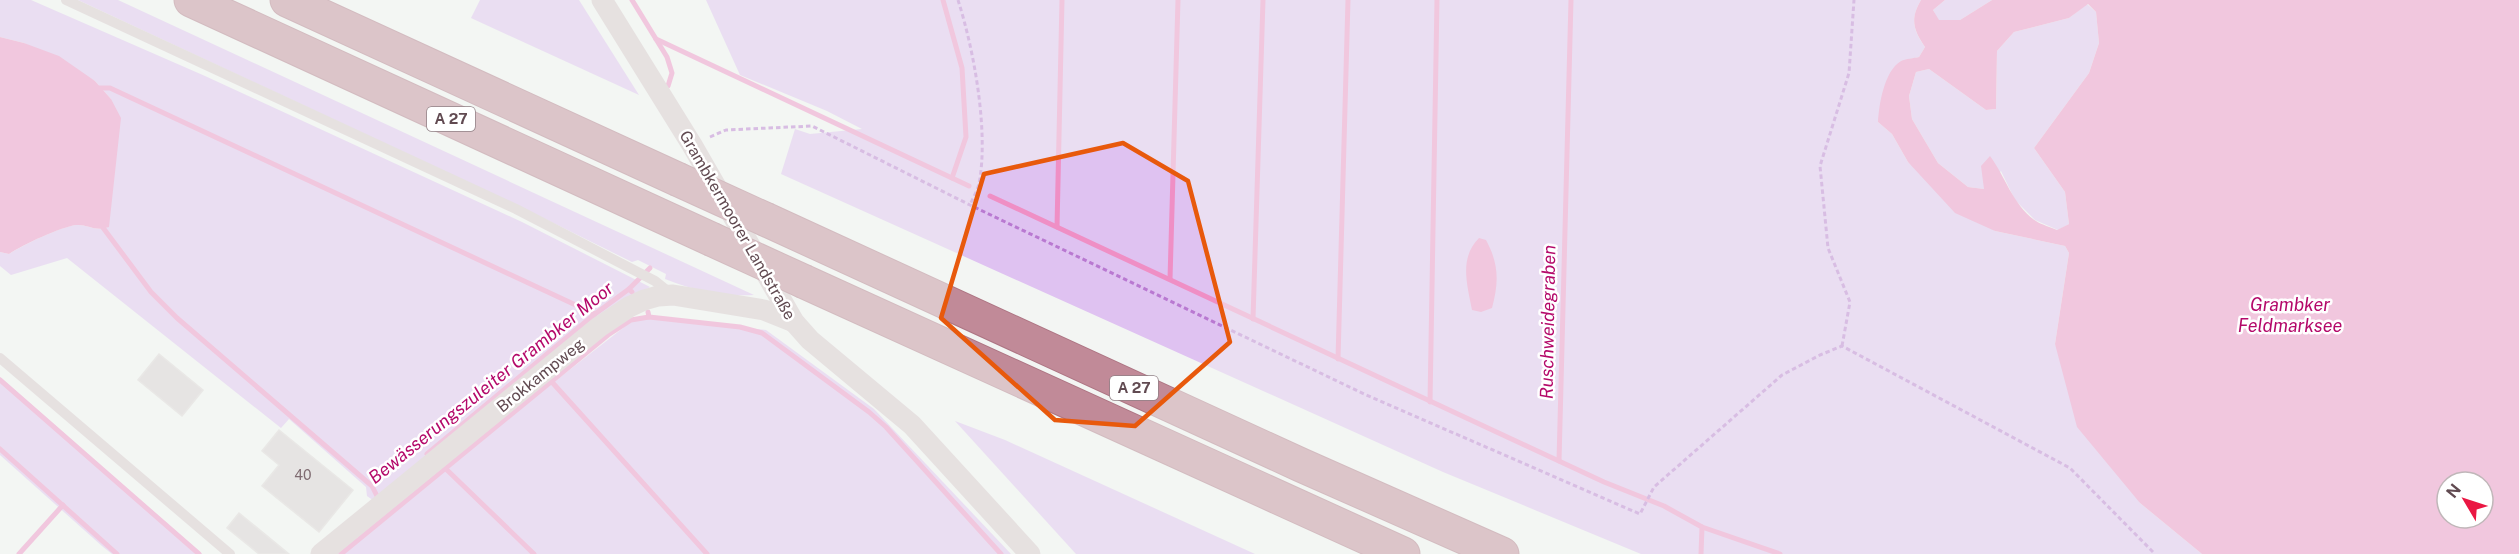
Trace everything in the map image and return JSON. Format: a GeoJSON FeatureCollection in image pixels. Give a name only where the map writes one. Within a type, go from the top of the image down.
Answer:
{"type":"FeatureCollection","features":[{"type":"Feature","properties":{"kind":"highway","name":"A 27"},"geometry":{"type":"LineString","coordinates":[[191,0],[1403,554]]}},
{"type":"Feature","properties":{"kind":"highway","name":"A 27"},"geometry":{"type":"LineString","coordinates":[[288,0],[1290,460],[1502,554]]}},
{"type":"Feature","properties":{"kind":"street","name":"Grambkermoorer Landstraße"},"geometry":{"type":"LineString","coordinates":[[602,0],[692,145],[794,322],[810,340],[912,425],[1030,554]]}},
{"type":"Feature","properties":{"kind":"street","name":"Brokkampweg"},"geometry":{"type":"LineString","coordinates":[[321,554],[600,327],[629,307],[658,296],[673,295],[764,310],[794,322]]}},
{"type":"Feature","properties":{"kind":"lane"},"geometry":{"type":"LineString","coordinates":[[66,0],[516,209],[655,281],[673,295]]}},
{"type":"Feature","properties":{"kind":"lane"},"geometry":{"type":"LineString","coordinates":[[0,358],[230,554]]}},
{"type":"Feature","properties":{"kind":"path"},"geometry":{"type":"LineString","coordinates":[[958,0],[972,48],[978,92],[982,158],[979,186],[970,205]]}},
{"type":"Feature","properties":{"kind":"path"},"geometry":{"type":"LineString","coordinates":[[1842,346],[1850,302],[1828,248],[1820,166],[1849,73],[1854,0]]}},
{"type":"Feature","properties":{"kind":"path"},"geometry":{"type":"LineString","coordinates":[[692,145],[726,130],[812,126],[970,205],[1364,394],[1640,514],[1654,487],[1782,375],[1842,346]]}},
{"type":"Feature","properties":{"kind":"path"},"geometry":{"type":"LineString","coordinates":[[1842,346],[2070,468],[2155,554]]}},
{"type":"Feature","properties":{"kind":"highlighted area"},"geometry":{"type":"Polygon","coordinates":[[[1123,143],[1188,181],[1230,342],[1135,426],[1055,420],[941,318],[984,174],[1123,143]]]}},
{"type":"Feature","properties":{"kind":"shaded area"},"geometry":{"type":"Polygon","coordinates":[[[0,0],[31,0],[205,76],[522,222],[650,287],[613,309],[377,503],[367,496],[366,487],[289,419],[281,428],[67,258],[11,275],[0,266],[0,252],[9,254],[61,229],[76,225],[99,229],[108,227],[111,99],[95,81],[24,43],[0,37],[0,0]]]}},
{"type":"Feature","properties":{"kind":"shaded area"},"geometry":{"type":"Polygon","coordinates":[[[78,0],[118,0],[754,295],[708,292],[665,279],[666,274],[638,260],[632,262],[519,206],[78,0]]]}},
{"type":"Feature","properties":{"kind":"shaded area"},"geometry":{"type":"Polygon","coordinates":[[[480,0],[579,0],[639,95],[471,18],[480,0]]]}},
{"type":"Feature","properties":{"kind":"shaded area"},"geometry":{"type":"Polygon","coordinates":[[[706,0],[1921,0],[1915,13],[1914,24],[1925,47],[1919,57],[1901,61],[1878,122],[1892,134],[1908,162],[1995,231],[2065,246],[2069,253],[2055,344],[2140,503],[2202,554],[1641,554],[1443,472],[781,174],[795,129],[810,134],[862,129],[827,111],[740,75],[706,0]]]}},
{"type":"Feature","properties":{"kind":"shaded area"},"geometry":{"type":"Polygon","coordinates":[[[1945,0],[1992,0],[1960,20],[1938,20],[1933,10],[1945,0]]]}},
{"type":"Feature","properties":{"kind":"shaded area"},"geometry":{"type":"Polygon","coordinates":[[[2087,4],[2096,12],[2099,43],[2089,73],[2034,148],[2065,192],[2069,224],[2058,230],[2035,220],[2015,200],[2001,171],[1984,189],[1968,187],[1938,163],[1912,119],[1909,96],[1916,72],[1929,69],[1986,110],[1996,109],[1997,51],[2014,32],[2069,18],[2087,4]]]}},
{"type":"Feature","properties":{"kind":"shaded area"},"geometry":{"type":"Polygon","coordinates":[[[637,317],[766,330],[874,409],[1011,554],[334,554],[637,317]]]}},
{"type":"Feature","properties":{"kind":"shaded area"},"geometry":{"type":"Polygon","coordinates":[[[0,377],[202,554],[112,554],[102,546],[0,455],[0,377]]]}},
{"type":"Feature","properties":{"kind":"shaded area"},"geometry":{"type":"Polygon","coordinates":[[[955,421],[1005,440],[1255,554],[1076,554],[955,421]]]}},
{"type":"Feature","properties":{"kind":"water","name":"Grambker Feldmarksee"},"geometry":{"type":"Polygon","coordinates":[[[1921,0],[1945,0],[1933,10],[1939,20],[1960,20],[1992,0],[2519,0],[2519,554],[2202,554],[2140,503],[2077,427],[2055,344],[2069,253],[2065,246],[1995,231],[1955,213],[1908,162],[1892,134],[1878,122],[1881,98],[1890,72],[1901,61],[1919,57],[1925,47],[1914,24],[1915,13],[1921,0]],[[2088,4],[2069,18],[2014,32],[1997,51],[1996,109],[1986,110],[1929,69],[1916,72],[1909,96],[1912,119],[1938,163],[1968,187],[1984,189],[1981,166],[1990,156],[2016,200],[2028,215],[2041,224],[2057,230],[2069,224],[2065,192],[2034,148],[2089,73],[2099,43],[2096,12],[2088,4]]]}},
{"type":"Feature","properties":{"kind":"water"},"geometry":{"type":"Polygon","coordinates":[[[0,37],[59,56],[95,81],[111,99],[121,118],[109,227],[99,229],[80,225],[69,226],[9,254],[0,252],[0,37]]]}},
{"type":"Feature","properties":{"kind":"water"},"geometry":{"type":"Polygon","coordinates":[[[1479,238],[1486,240],[1496,273],[1496,290],[1492,308],[1481,312],[1472,310],[1466,272],[1469,254],[1479,238]]]}},
{"type":"Feature","properties":{"kind":"building"},"geometry":{"type":"Polygon","coordinates":[[[159,354],[203,390],[182,416],[138,380],[159,354]]]}},
{"type":"Feature","properties":{"kind":"building"},"geometry":{"type":"Polygon","coordinates":[[[279,430],[353,490],[319,532],[262,486],[279,465],[262,451],[279,430]]]}},
{"type":"Feature","properties":{"kind":"building"},"geometry":{"type":"Polygon","coordinates":[[[239,513],[289,554],[259,554],[227,528],[239,513]]]}},
{"type":"Feature","properties":{"kind":"waterway"},"geometry":{"type":"LineString","coordinates":[[632,0],[667,57],[672,73],[668,86]]}},
{"type":"Feature","properties":{"kind":"waterway"},"geometry":{"type":"LineString","coordinates":[[943,0],[962,68],[966,137],[952,178]]}},
{"type":"Feature","properties":{"kind":"waterway"},"geometry":{"type":"LineString","coordinates":[[1057,227],[1062,0]]}},
{"type":"Feature","properties":{"kind":"waterway"},"geometry":{"type":"LineString","coordinates":[[1170,279],[1178,0]]}},
{"type":"Feature","properties":{"kind":"waterway"},"geometry":{"type":"LineString","coordinates":[[1253,319],[1263,0]]}},
{"type":"Feature","properties":{"kind":"waterway"},"geometry":{"type":"LineString","coordinates":[[1338,359],[1348,0]]}},
{"type":"Feature","properties":{"kind":"waterway"},"geometry":{"type":"LineString","coordinates":[[1430,402],[1437,0]]}},
{"type":"Feature","properties":{"kind":"waterway","name":"Ruschweidegraben"},"geometry":{"type":"LineString","coordinates":[[1559,461],[1571,0]]}},
{"type":"Feature","properties":{"kind":"waterway"},"geometry":{"type":"LineString","coordinates":[[656,39],[969,186]]}},
{"type":"Feature","properties":{"kind":"waterway"},"geometry":{"type":"LineString","coordinates":[[95,88],[110,88],[595,314]]}},
{"type":"Feature","properties":{"kind":"waterway"},"geometry":{"type":"LineString","coordinates":[[990,196],[1604,482],[1664,506],[1702,527],[1701,554]]}},
{"type":"Feature","properties":{"kind":"waterway"},"geometry":{"type":"LineString","coordinates":[[101,225],[151,292],[177,318],[372,486],[377,496]]}},
{"type":"Feature","properties":{"kind":"waterway"},"geometry":{"type":"LineString","coordinates":[[632,292],[629,289],[650,268]]}},
{"type":"Feature","properties":{"kind":"waterway","name":"Bewässerungszuleiter Grambker Moor"},"geometry":{"type":"LineString","coordinates":[[427,454],[595,314],[629,289]]}},
{"type":"Feature","properties":{"kind":"waterway"},"geometry":{"type":"LineString","coordinates":[[648,312],[649,317],[740,327],[762,333],[886,427],[1001,554]]}},
{"type":"Feature","properties":{"kind":"waterway"},"geometry":{"type":"LineString","coordinates":[[341,554],[608,335],[631,320],[649,317]]}},
{"type":"Feature","properties":{"kind":"waterway","name":"Bewässerungszuleiter Grambker Moor"},"geometry":{"type":"LineString","coordinates":[[0,380],[199,554]]}},
{"type":"Feature","properties":{"kind":"waterway"},"geometry":{"type":"LineString","coordinates":[[551,381],[707,554]]}},
{"type":"Feature","properties":{"kind":"waterway"},"geometry":{"type":"LineString","coordinates":[[0,449],[117,554]]}},
{"type":"Feature","properties":{"kind":"waterway"},"geometry":{"type":"LineString","coordinates":[[446,469],[534,554]]}},
{"type":"Feature","properties":{"kind":"waterway"},"geometry":{"type":"LineString","coordinates":[[19,554],[63,505]]}},
{"type":"Feature","properties":{"kind":"waterway"},"geometry":{"type":"LineString","coordinates":[[1702,527],[1780,554]]}}]}
